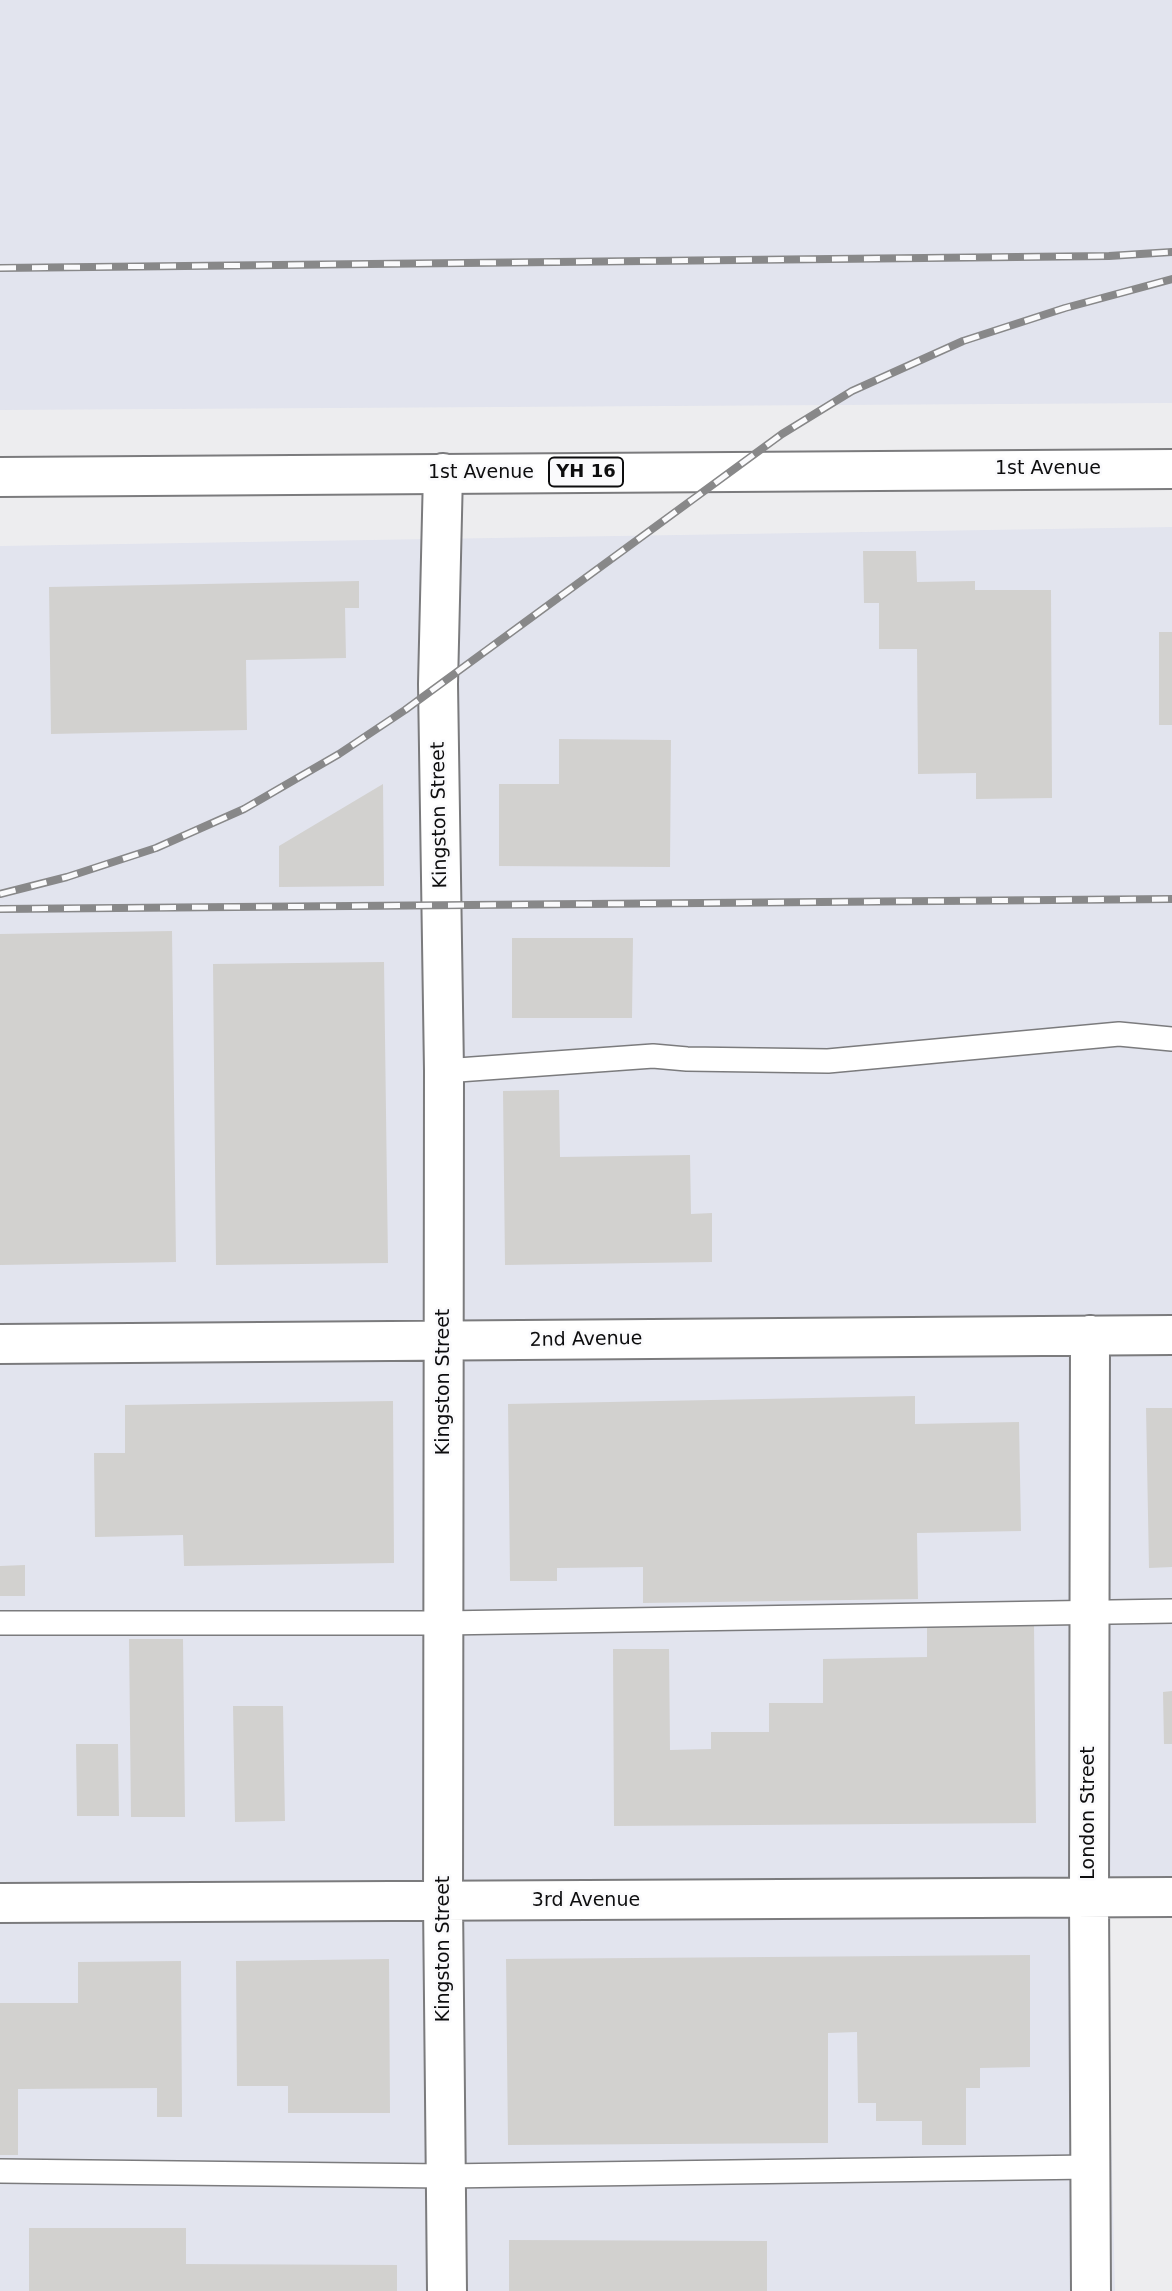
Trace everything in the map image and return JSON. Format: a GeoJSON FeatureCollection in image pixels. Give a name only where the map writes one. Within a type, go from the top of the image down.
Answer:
{"type":"FeatureCollection","features":[{"type":"Feature","properties":{"kind":"main road","name":"1st Avenue"},"geometry":{"type":"LineString","coordinates":[[0,478],[1172,469]]}},
{"type":"Feature","properties":{"kind":"main road","name":"Kingston Street"},"geometry":{"type":"LineString","coordinates":[[443,473],[438,684],[444,1071],[443,1902],[447,2291]]}},
{"type":"Feature","properties":{"kind":"main road","name":"London Street"},"geometry":{"type":"LineString","coordinates":[[1090,1335],[1091,2291]]}},
{"type":"Feature","properties":{"kind":"main road","name":"2nd Avenue"},"geometry":{"type":"LineString","coordinates":[[0,1344],[1172,1335]]}},
{"type":"Feature","properties":{"kind":"main road","name":"3rd Avenue"},"geometry":{"type":"LineString","coordinates":[[0,1903],[1172,1897]]}},
{"type":"Feature","properties":{"kind":"lane"},"geometry":{"type":"LineString","coordinates":[[444,1071],[653,1056],[828,1061],[1119,1034],[1172,1039]]}},
{"type":"Feature","properties":{"kind":"lane"},"geometry":{"type":"LineString","coordinates":[[0,1623],[444,1623],[1172,1611]]}},
{"type":"Feature","properties":{"kind":"lane"},"geometry":{"type":"LineString","coordinates":[[0,2171],[445,2176],[1090,2167]]}},
{"type":"Feature","properties":{"kind":"shaded area"},"geometry":{"type":"Polygon","coordinates":[[[0,0],[1172,0],[1172,403],[0,410],[0,0]]]}},
{"type":"Feature","properties":{"kind":"shaded area"},"geometry":{"type":"Polygon","coordinates":[[[1172,527],[1172,1884],[1105,1884],[1115,2291],[0,2291],[0,546],[1172,527]]]}},
{"type":"Feature","properties":{"kind":"building"},"geometry":{"type":"Polygon","coordinates":[[[863,551],[916,551],[917,582],[975,581],[975,590],[1051,590],[1052,798],[976,799],[976,773],[918,774],[917,649],[879,649],[879,603],[864,603],[863,551]]]}},
{"type":"Feature","properties":{"kind":"building"},"geometry":{"type":"Polygon","coordinates":[[[359,581],[359,608],[345,608],[346,658],[246,660],[247,730],[51,734],[49,587],[359,581]]]}},
{"type":"Feature","properties":{"kind":"building"},"geometry":{"type":"Polygon","coordinates":[[[1159,632],[1172,632],[1172,725],[1159,725],[1159,632]]]}},
{"type":"Feature","properties":{"kind":"building"},"geometry":{"type":"Polygon","coordinates":[[[559,739],[671,740],[670,867],[499,866],[499,784],[559,784],[559,739]]]}},
{"type":"Feature","properties":{"kind":"building"},"geometry":{"type":"Polygon","coordinates":[[[383,784],[384,886],[279,887],[279,846],[383,784]]]}},
{"type":"Feature","properties":{"kind":"building"},"geometry":{"type":"Polygon","coordinates":[[[172,931],[176,1262],[0,1265],[0,934],[172,931]]]}},
{"type":"Feature","properties":{"kind":"building"},"geometry":{"type":"Polygon","coordinates":[[[512,938],[633,938],[632,1018],[512,1018],[512,938]]]}},
{"type":"Feature","properties":{"kind":"building"},"geometry":{"type":"Polygon","coordinates":[[[384,962],[388,1263],[216,1265],[213,964],[384,962]]]}},
{"type":"Feature","properties":{"kind":"building"},"geometry":{"type":"Polygon","coordinates":[[[559,1090],[560,1157],[690,1155],[691,1214],[712,1213],[712,1262],[505,1265],[503,1091],[559,1090]]]}},
{"type":"Feature","properties":{"kind":"building"},"geometry":{"type":"Polygon","coordinates":[[[915,1396],[915,1424],[1019,1422],[1021,1531],[917,1533],[918,1599],[643,1603],[643,1567],[557,1568],[557,1581],[510,1581],[508,1404],[915,1396]]]}},
{"type":"Feature","properties":{"kind":"building"},"geometry":{"type":"Polygon","coordinates":[[[393,1401],[394,1563],[184,1566],[183,1535],[95,1537],[94,1453],[125,1453],[125,1405],[393,1401]]]}},
{"type":"Feature","properties":{"kind":"building"},"geometry":{"type":"Polygon","coordinates":[[[1146,1408],[1172,1408],[1172,1567],[1149,1568],[1146,1408]]]}},
{"type":"Feature","properties":{"kind":"building"},"geometry":{"type":"Polygon","coordinates":[[[25,1565],[25,1596],[0,1596],[0,1566],[25,1565]]]}},
{"type":"Feature","properties":{"kind":"building"},"geometry":{"type":"Polygon","coordinates":[[[927,1625],[1034,1625],[1036,1823],[614,1826],[613,1649],[669,1649],[670,1750],[711,1749],[711,1732],[769,1732],[769,1703],[823,1703],[823,1659],[927,1657],[927,1625]]]}},
{"type":"Feature","properties":{"kind":"building"},"geometry":{"type":"Polygon","coordinates":[[[129,1639],[183,1639],[185,1817],[131,1817],[129,1639]]]}},
{"type":"Feature","properties":{"kind":"building"},"geometry":{"type":"Polygon","coordinates":[[[1172,1691],[1172,1744],[1164,1744],[1163,1692],[1172,1691]]]}},
{"type":"Feature","properties":{"kind":"building"},"geometry":{"type":"Polygon","coordinates":[[[233,1706],[283,1706],[285,1821],[235,1822],[233,1706]]]}},
{"type":"Feature","properties":{"kind":"building"},"geometry":{"type":"Polygon","coordinates":[[[76,1744],[118,1744],[119,1816],[77,1816],[76,1744]]]}},
{"type":"Feature","properties":{"kind":"building"},"geometry":{"type":"Polygon","coordinates":[[[1030,1955],[1030,2067],[980,2068],[980,2088],[966,2088],[966,2145],[922,2145],[922,2121],[876,2121],[876,2103],[858,2103],[857,2032],[828,2033],[828,2143],[508,2145],[506,1959],[1030,1955]]]}},
{"type":"Feature","properties":{"kind":"building"},"geometry":{"type":"Polygon","coordinates":[[[389,1959],[390,2113],[288,2113],[288,2086],[237,2086],[236,1961],[389,1959]]]}},
{"type":"Feature","properties":{"kind":"building"},"geometry":{"type":"Polygon","coordinates":[[[181,1961],[182,2117],[157,2117],[157,2088],[18,2089],[18,2155],[0,2155],[0,2003],[78,2003],[78,1962],[181,1961]]]}},
{"type":"Feature","properties":{"kind":"building"},"geometry":{"type":"Polygon","coordinates":[[[29,2228],[186,2228],[186,2264],[397,2265],[397,2291],[29,2291],[29,2228]]]}},
{"type":"Feature","properties":{"kind":"building"},"geometry":{"type":"Polygon","coordinates":[[[509,2240],[767,2241],[767,2291],[509,2291],[509,2240]]]}},
{"type":"Feature","properties":{"kind":"railway"},"geometry":{"type":"LineString","coordinates":[[0,268],[1109,256],[1172,252]]}},
{"type":"Feature","properties":{"kind":"railway"},"geometry":{"type":"LineString","coordinates":[[0,894],[67,877],[156,848],[244,809],[339,754],[405,710],[782,434],[852,391],[963,341],[1065,308],[1172,279]]}},
{"type":"Feature","properties":{"kind":"railway"},"geometry":{"type":"LineString","coordinates":[[0,909],[1172,899]]}}]}
